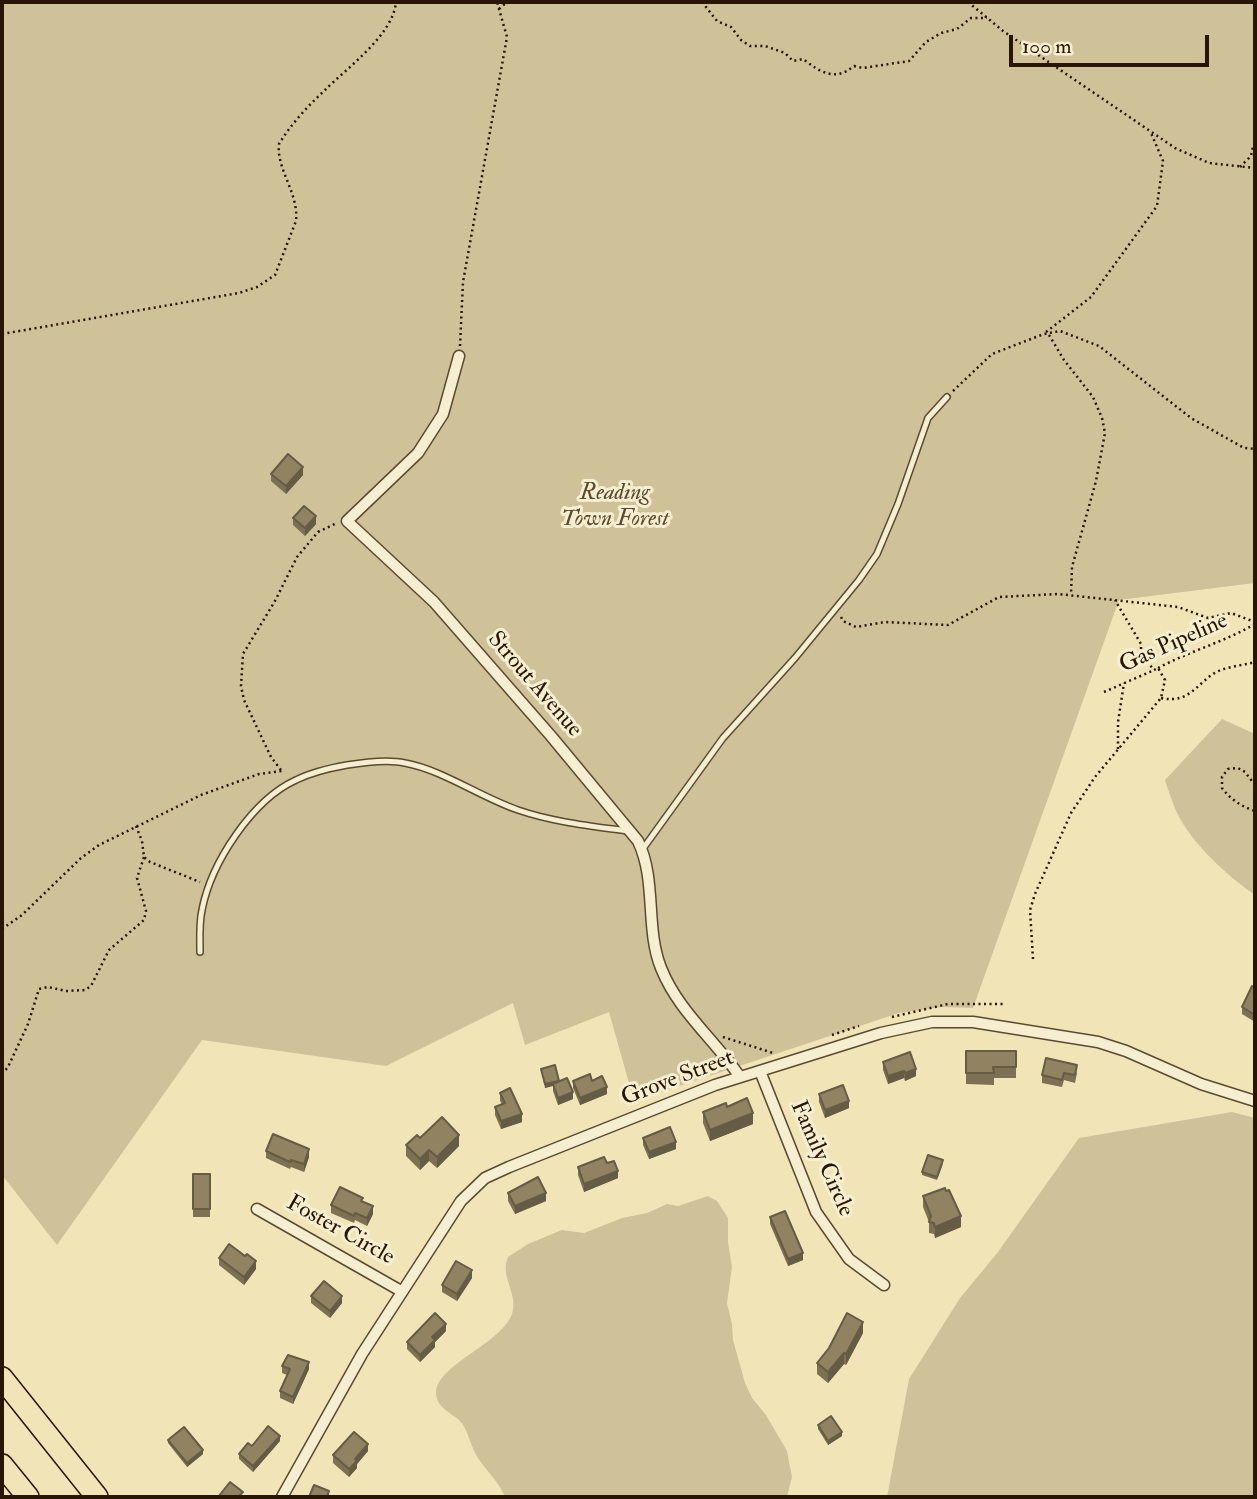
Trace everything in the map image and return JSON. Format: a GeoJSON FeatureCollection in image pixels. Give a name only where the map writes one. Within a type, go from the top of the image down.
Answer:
{"type":"FeatureCollection","features":[{"type":"Feature","properties":{"kind":"highway"},"geometry":{"type":"LineString","coordinates":[[2,1378],[97,1497]]}},
{"type":"Feature","properties":{"kind":"highway"},"geometry":{"type":"LineString","coordinates":[[2,1465],[27,1497]]}},
{"type":"Feature","properties":{"kind":"street"},"geometry":{"type":"LineString","coordinates":[[347,522],[418,453],[443,414],[459,356]]}},
{"type":"Feature","properties":{"kind":"street","name":"Strout Avenue"},"geometry":{"type":"LineString","coordinates":[[347,522],[434,603],[551,736],[630,832],[642,850],[648,876],[650,915],[661,967],[677,998],[740,1077]]}},
{"type":"Feature","properties":{"kind":"street","name":"Grove Street"},"geometry":{"type":"LineString","coordinates":[[282,1497],[362,1354],[461,1201],[485,1178],[681,1098],[902,1027],[956,1021],[1098,1042],[1126,1051],[1201,1084],[1255,1101]]}},
{"type":"Feature","properties":{"kind":"street","name":"Family Circle"},"geometry":{"type":"LineString","coordinates":[[760,1071],[816,1212],[849,1259],[884,1285]]}},
{"type":"Feature","properties":{"kind":"street","name":"Foster Circle"},"geometry":{"type":"LineString","coordinates":[[257,1209],[401,1291]]}},
{"type":"Feature","properties":{"kind":"lane"},"geometry":{"type":"LineString","coordinates":[[642,850],[723,738],[837,607],[877,554],[898,504],[928,418],[947,397]]}},
{"type":"Feature","properties":{"kind":"lane"},"geometry":{"type":"LineString","coordinates":[[200,952],[201,915],[210,885],[221,859],[252,814],[295,780],[336,767],[359,763],[403,762],[426,768],[481,796],[520,811],[572,824],[630,832]]}},
{"type":"Feature","properties":{"kind":"path"},"geometry":{"type":"LineString","coordinates":[[2,334],[239,293],[257,287],[275,275],[297,212],[279,154],[279,144],[322,93],[380,37],[396,2]]}},
{"type":"Feature","properties":{"kind":"path"},"geometry":{"type":"LineString","coordinates":[[459,356],[463,282],[507,37],[497,2]]}},
{"type":"Feature","properties":{"kind":"path"},"geometry":{"type":"LineString","coordinates":[[499,9],[507,2]]}},
{"type":"Feature","properties":{"kind":"path"},"geometry":{"type":"LineString","coordinates":[[702,2],[717,21],[731,27],[741,40],[750,46],[765,46],[781,52],[793,61],[803,59],[819,72],[836,75],[847,72],[854,66],[863,68],[909,61],[926,42],[941,33],[957,29],[971,18],[986,18]]}},
{"type":"Feature","properties":{"kind":"path"},"geometry":{"type":"LineString","coordinates":[[898,2],[916,2]]}},
{"type":"Feature","properties":{"kind":"path"},"geometry":{"type":"LineString","coordinates":[[968,2],[1003,31],[1175,148],[1209,163],[1255,168]]}},
{"type":"Feature","properties":{"kind":"path"},"geometry":{"type":"LineString","coordinates":[[1044,334],[1091,297],[1157,206],[1163,161],[1150,132]]}},
{"type":"Feature","properties":{"kind":"path"},"geometry":{"type":"LineString","coordinates":[[1240,167],[1251,156],[1253,146],[1255,147]]}},
{"type":"Feature","properties":{"kind":"path"},"geometry":{"type":"LineString","coordinates":[[947,397],[992,354],[1044,334],[1060,331],[1099,346],[1191,418],[1244,448],[1255,449]]}},
{"type":"Feature","properties":{"kind":"path"},"geometry":{"type":"LineString","coordinates":[[1048,333],[1064,360],[1093,397],[1105,433],[1096,481],[1072,567],[1071,594]]}},
{"type":"Feature","properties":{"kind":"path"},"geometry":{"type":"LineString","coordinates":[[295,780],[282,771],[271,757],[244,700],[241,686],[243,654],[275,601],[297,557],[313,536],[331,524],[347,522]]}},
{"type":"Feature","properties":{"kind":"path"},"geometry":{"type":"LineString","coordinates":[[837,607],[843,621],[856,627],[886,622],[948,625],[999,597],[1071,594],[1178,607],[1208,618],[1231,613],[1255,623]]}},
{"type":"Feature","properties":{"kind":"path"},"geometry":{"type":"LineString","coordinates":[[1032,959],[1030,910],[1071,813],[1095,777],[1161,698],[1165,680],[1141,654],[1141,644],[1115,600]]}},
{"type":"Feature","properties":{"kind":"path","name":"Gas Pipeline"},"geometry":{"type":"LineString","coordinates":[[1104,692],[1196,649],[1231,638],[1255,623]]}},
{"type":"Feature","properties":{"kind":"path"},"geometry":{"type":"LineString","coordinates":[[1161,698],[1179,699],[1202,686],[1221,670],[1255,662]]}},
{"type":"Feature","properties":{"kind":"path"},"geometry":{"type":"LineString","coordinates":[[1118,749],[1118,722],[1124,683]]}},
{"type":"Feature","properties":{"kind":"path"},"geometry":{"type":"LineString","coordinates":[[1255,785],[1245,772],[1238,768],[1227,769],[1222,777],[1222,788],[1228,796],[1255,811]]}},
{"type":"Feature","properties":{"kind":"path"},"geometry":{"type":"LineString","coordinates":[[2,929],[22,915],[81,858],[99,845],[201,795],[259,774],[282,771]]}},
{"type":"Feature","properties":{"kind":"path"},"geometry":{"type":"LineString","coordinates":[[2,1074],[28,1024],[39,989],[48,987],[66,991],[85,990],[91,986],[109,950],[144,920],[146,911],[137,878],[144,857],[136,826]]}},
{"type":"Feature","properties":{"kind":"path"},"geometry":{"type":"LineString","coordinates":[[144,857],[166,869],[210,885]]}},
{"type":"Feature","properties":{"kind":"path"},"geometry":{"type":"LineString","coordinates":[[881,1020],[948,1004],[1003,1004]]}},
{"type":"Feature","properties":{"kind":"path"},"geometry":{"type":"LineString","coordinates":[[831,1035],[869,1023]]}},
{"type":"Feature","properties":{"kind":"path"},"geometry":{"type":"LineString","coordinates":[[705,1033],[779,1054]]}},
{"type":"Feature","properties":{"kind":"green space","name":"Reading Town Forest"},"geometry":{"type":"Polygon","coordinates":[[[2,2],[1255,2],[1255,583],[1119,600],[973,1008],[941,1007],[899,1013],[634,1101],[609,1012],[525,1045],[513,1003],[386,1066],[202,1040],[57,1245],[2,1175],[2,2]]]}},
{"type":"Feature","properties":{"kind":"green space"},"geometry":{"type":"Polygon","coordinates":[[[1222,719],[1255,734],[1255,895],[1232,878],[1200,847],[1176,811],[1165,780],[1222,719]]]}},
{"type":"Feature","properties":{"kind":"green space"},"geometry":{"type":"Polygon","coordinates":[[[1232,1112],[1255,1118],[1255,1497],[887,1497],[909,1379],[960,1298],[998,1252],[1079,1138],[1232,1112]]]}},
{"type":"Feature","properties":{"kind":"green space"},"geometry":{"type":"Polygon","coordinates":[[[708,1196],[717,1201],[728,1218],[732,1267],[727,1303],[733,1340],[752,1398],[766,1415],[787,1451],[792,1477],[787,1497],[505,1497],[475,1454],[462,1424],[441,1406],[436,1393],[446,1373],[495,1335],[506,1325],[512,1314],[513,1299],[506,1271],[508,1257],[528,1244],[562,1230],[584,1233],[667,1204],[678,1206],[708,1196]]]}},
{"type":"Feature","properties":{"kind":"building"},"geometry":{"type":"Polygon","coordinates":[[[288,454],[303,467],[286,486],[271,474],[288,454]]]}},
{"type":"Feature","properties":{"kind":"building"},"geometry":{"type":"Polygon","coordinates":[[[304,506],[316,516],[305,528],[293,518],[304,506]]]}},
{"type":"Feature","properties":{"kind":"building"},"geometry":{"type":"Polygon","coordinates":[[[1252,986],[1255,988],[1255,1015],[1242,1007],[1252,986]]]}},
{"type":"Feature","properties":{"kind":"building"},"geometry":{"type":"Polygon","coordinates":[[[966,1051],[1016,1051],[1016,1067],[993,1067],[994,1073],[966,1073],[966,1051]]]}},
{"type":"Feature","properties":{"kind":"building"},"geometry":{"type":"Polygon","coordinates":[[[910,1052],[916,1069],[888,1076],[883,1062],[910,1052]]]}},
{"type":"Feature","properties":{"kind":"building"},"geometry":{"type":"Polygon","coordinates":[[[1046,1058],[1077,1065],[1075,1075],[1064,1073],[1062,1080],[1042,1075],[1046,1058]]]}},
{"type":"Feature","properties":{"kind":"building"},"geometry":{"type":"Polygon","coordinates":[[[555,1065],[559,1081],[545,1084],[541,1069],[555,1065]]]}},
{"type":"Feature","properties":{"kind":"building"},"geometry":{"type":"Polygon","coordinates":[[[590,1074],[592,1081],[602,1076],[607,1087],[580,1098],[573,1081],[590,1074]]]}},
{"type":"Feature","properties":{"kind":"building"},"geometry":{"type":"Polygon","coordinates":[[[567,1078],[573,1092],[558,1098],[553,1084],[567,1078]]]}},
{"type":"Feature","properties":{"kind":"building"},"geometry":{"type":"Polygon","coordinates":[[[843,1085],[849,1101],[825,1110],[819,1094],[843,1085]]]}},
{"type":"Feature","properties":{"kind":"building"},"geometry":{"type":"Polygon","coordinates":[[[510,1088],[522,1114],[501,1121],[495,1107],[505,1103],[500,1093],[510,1088]]]}},
{"type":"Feature","properties":{"kind":"building"},"geometry":{"type":"Polygon","coordinates":[[[747,1098],[753,1113],[710,1130],[703,1112],[726,1103],[727,1107],[747,1098]]]}},
{"type":"Feature","properties":{"kind":"building"},"geometry":{"type":"Polygon","coordinates":[[[442,1117],[459,1135],[437,1157],[429,1150],[420,1159],[406,1145],[417,1135],[420,1138],[442,1117]]]}},
{"type":"Feature","properties":{"kind":"building"},"geometry":{"type":"Polygon","coordinates":[[[670,1127],[676,1142],[649,1152],[643,1138],[670,1127]]]}},
{"type":"Feature","properties":{"kind":"building"},"geometry":{"type":"Polygon","coordinates":[[[273,1134],[309,1149],[304,1164],[291,1160],[290,1162],[266,1151],[273,1134]]]}},
{"type":"Feature","properties":{"kind":"building"},"geometry":{"type":"Polygon","coordinates":[[[928,1155],[943,1160],[937,1177],[922,1172],[928,1155]]]}},
{"type":"Feature","properties":{"kind":"building"},"geometry":{"type":"Polygon","coordinates":[[[604,1157],[607,1163],[614,1161],[618,1171],[584,1184],[578,1167],[604,1157]]]}},
{"type":"Feature","properties":{"kind":"building"},"geometry":{"type":"Polygon","coordinates":[[[193,1174],[210,1174],[210,1209],[193,1209],[193,1174]]]}},
{"type":"Feature","properties":{"kind":"building"},"geometry":{"type":"Polygon","coordinates":[[[538,1177],[546,1193],[515,1206],[508,1193],[538,1177]]]}},
{"type":"Feature","properties":{"kind":"building"},"geometry":{"type":"Polygon","coordinates":[[[340,1187],[373,1206],[367,1218],[355,1213],[354,1216],[331,1205],[340,1187]]]}},
{"type":"Feature","properties":{"kind":"building"},"geometry":{"type":"Polygon","coordinates":[[[945,1188],[946,1191],[949,1190],[961,1216],[935,1227],[934,1223],[929,1222],[931,1216],[923,1196],[945,1188]]]}},
{"type":"Feature","properties":{"kind":"building"},"geometry":{"type":"Polygon","coordinates":[[[785,1211],[803,1253],[788,1259],[770,1217],[785,1211]]]}},
{"type":"Feature","properties":{"kind":"building"},"geometry":{"type":"Polygon","coordinates":[[[229,1244],[256,1261],[244,1277],[219,1258],[229,1244]]]}},
{"type":"Feature","properties":{"kind":"building"},"geometry":{"type":"Polygon","coordinates":[[[456,1261],[472,1270],[457,1294],[442,1285],[456,1261]]]}},
{"type":"Feature","properties":{"kind":"building"},"geometry":{"type":"Polygon","coordinates":[[[324,1281],[342,1296],[330,1311],[311,1296],[324,1281]]]}},
{"type":"Feature","properties":{"kind":"building"},"geometry":{"type":"Polygon","coordinates":[[[435,1313],[446,1324],[432,1337],[435,1340],[420,1355],[407,1342],[435,1313]]]}},
{"type":"Feature","properties":{"kind":"building"},"geometry":{"type":"Polygon","coordinates":[[[847,1313],[863,1322],[846,1354],[844,1353],[828,1372],[817,1363],[829,1348],[847,1313]]]}},
{"type":"Feature","properties":{"kind":"building"},"geometry":{"type":"Polygon","coordinates":[[[288,1355],[309,1362],[293,1397],[280,1391],[290,1369],[282,1366],[288,1355]]]}},
{"type":"Feature","properties":{"kind":"building"},"geometry":{"type":"Polygon","coordinates":[[[831,1416],[842,1432],[828,1441],[818,1425],[831,1416]]]}},
{"type":"Feature","properties":{"kind":"building"},"geometry":{"type":"Polygon","coordinates":[[[268,1426],[280,1436],[253,1466],[239,1454],[248,1443],[252,1446],[268,1426]]]}},
{"type":"Feature","properties":{"kind":"building"},"geometry":{"type":"Polygon","coordinates":[[[184,1427],[203,1450],[187,1463],[168,1440],[184,1427]]]}},
{"type":"Feature","properties":{"kind":"building"},"geometry":{"type":"Polygon","coordinates":[[[354,1432],[368,1444],[349,1469],[333,1455],[354,1432]]]}},
{"type":"Feature","properties":{"kind":"building"},"geometry":{"type":"Polygon","coordinates":[[[230,1482],[243,1492],[238,1497],[218,1497],[230,1482]]]}},
{"type":"Feature","properties":{"kind":"building"},"geometry":{"type":"Polygon","coordinates":[[[314,1485],[329,1491],[327,1497],[309,1497],[314,1485]]]}}]}
